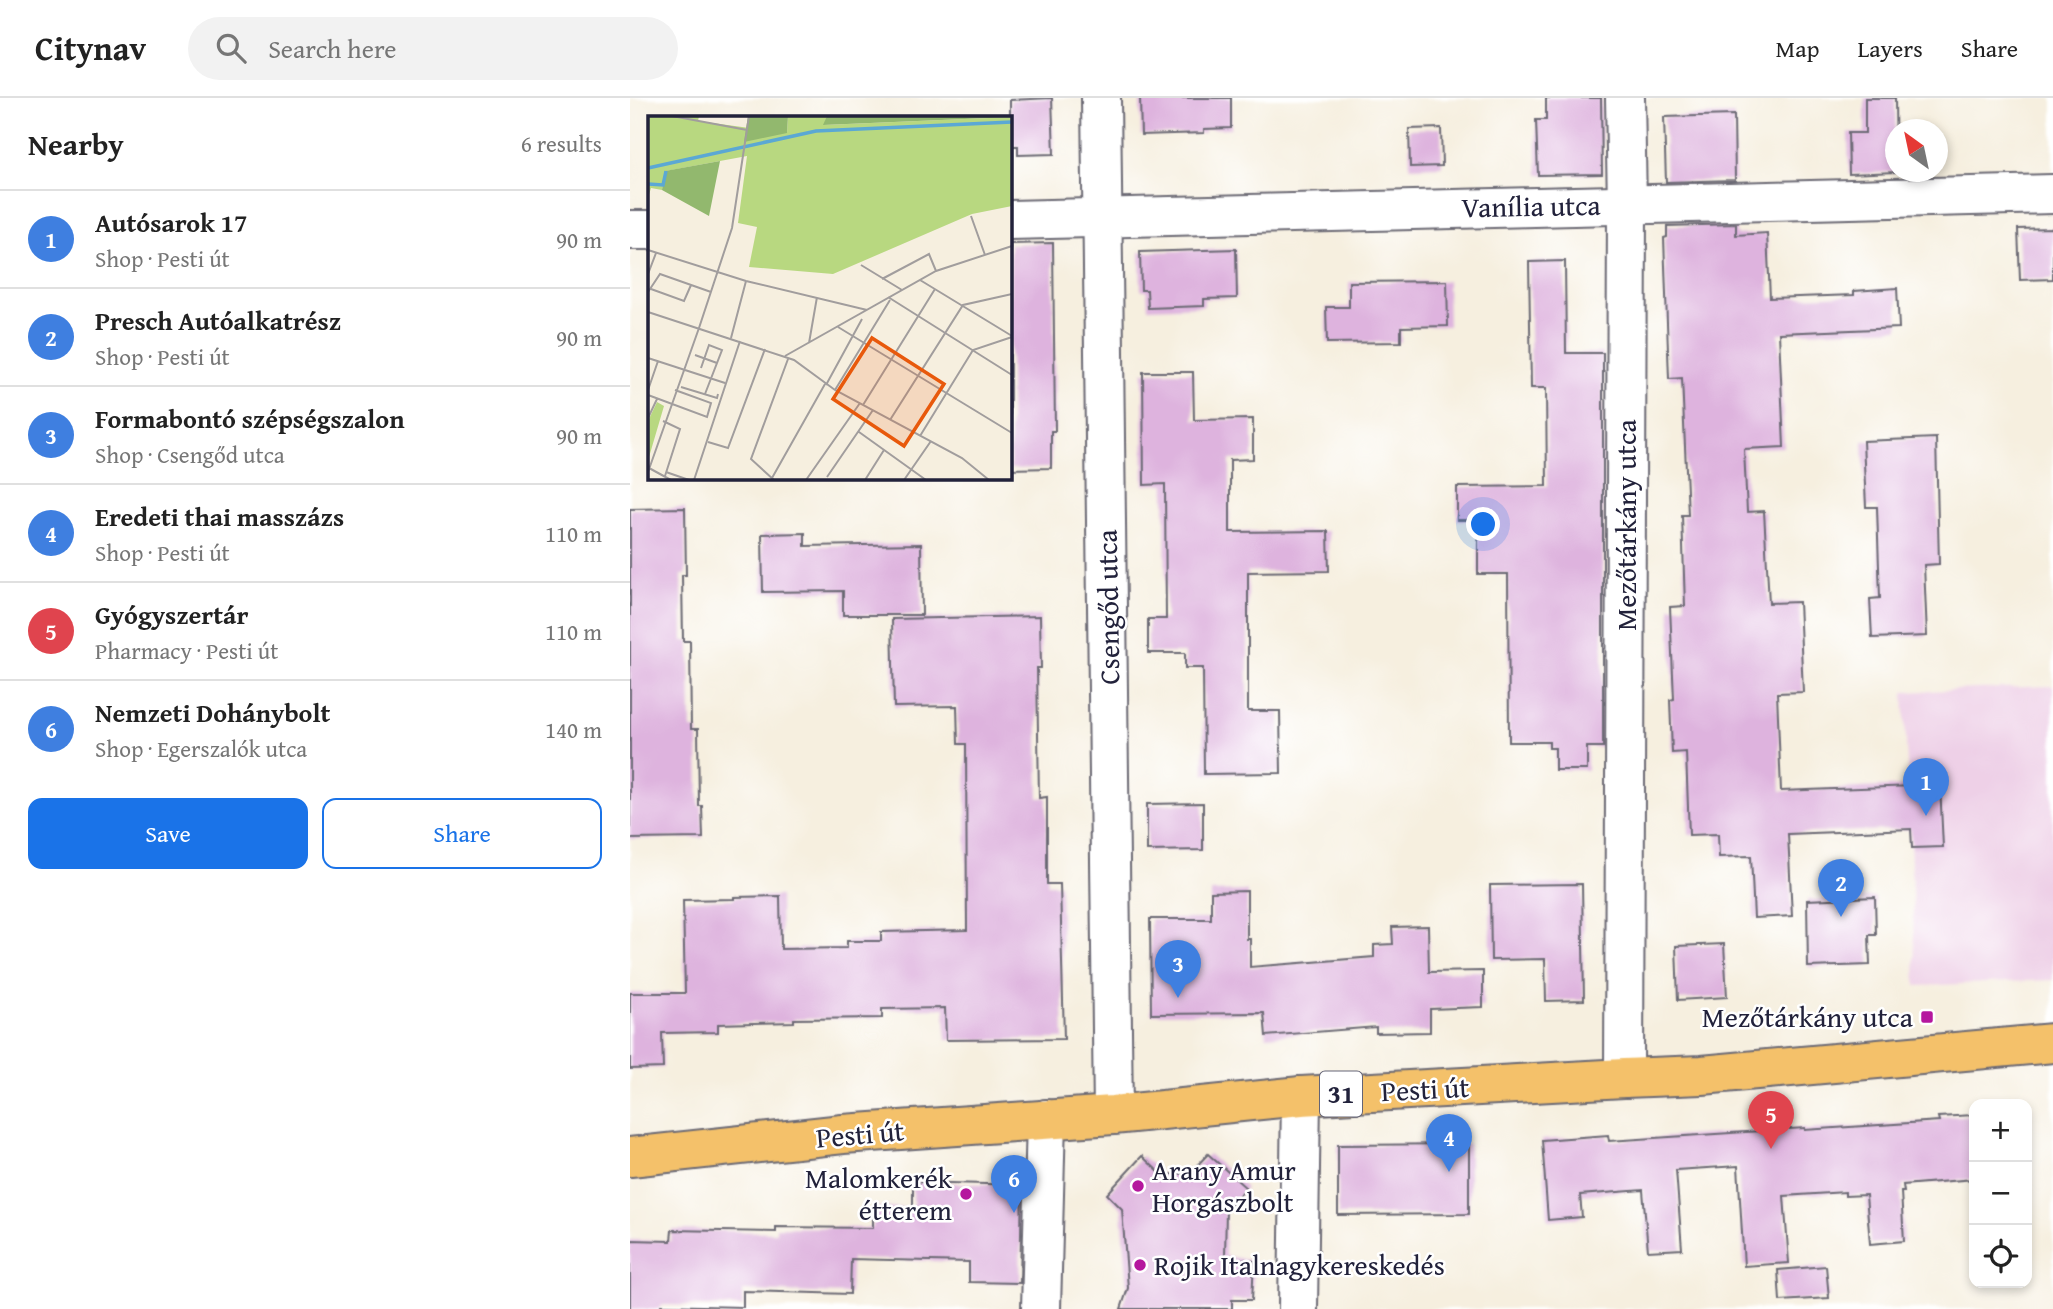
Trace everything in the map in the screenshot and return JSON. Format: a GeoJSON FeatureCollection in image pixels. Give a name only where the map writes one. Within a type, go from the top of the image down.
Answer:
{"type":"FeatureCollection","features":[{"type":"Feature","properties":{"kind":"main road","name":"Pesti út"},"geometry":{"type":"LineString","coordinates":[[630,1157],[843,1134],[1113,1115],[1301,1097],[1702,1075],[2053,1043]]}},
{"type":"Feature","properties":{"kind":"street","name":"Csengőd utca"},"geometry":{"type":"LineString","coordinates":[[1101,98],[1113,1115]]}},
{"type":"Feature","properties":{"kind":"street","name":"Mezőtárkány utca"},"geometry":{"type":"LineString","coordinates":[[1624,1078],[1627,204],[1625,98]]}},
{"type":"Feature","properties":{"kind":"street","name":"Vanília utca"},"geometry":{"type":"LineString","coordinates":[[1012,220],[2053,194]]}},
{"type":"Feature","properties":{"kind":"street"},"geometry":{"type":"LineString","coordinates":[[630,230],[648,230]]}},
{"type":"Feature","properties":{"kind":"street"},"geometry":{"type":"LineString","coordinates":[[1298,1309],[1301,1097]]}},
{"type":"Feature","properties":{"kind":"street"},"geometry":{"type":"LineString","coordinates":[[1041,1309],[1046,1119]]}},
{"type":"Feature","properties":{"kind":"shaded area"},"geometry":{"type":"Polygon","coordinates":[[[2053,686],[2053,980],[1916,986],[1904,692],[2053,686]]]}},
{"type":"Feature","properties":{"kind":"building"},"geometry":{"type":"Polygon","coordinates":[[[1052,98],[1054,154],[1018,155],[1018,146],[1012,146],[1010,100],[1052,98]]]}},
{"type":"Feature","properties":{"kind":"building"},"geometry":{"type":"Polygon","coordinates":[[[1140,98],[1231,98],[1231,128],[1204,129],[1204,133],[1141,135],[1140,98]]]}},
{"type":"Feature","properties":{"kind":"building"},"geometry":{"type":"Polygon","coordinates":[[[1546,98],[1601,98],[1602,174],[1538,175],[1536,120],[1546,120],[1546,98]]]}},
{"type":"Feature","properties":{"kind":"building"},"geometry":{"type":"Polygon","coordinates":[[[1865,98],[1895,98],[1895,119],[1885,119],[1885,172],[1849,174],[1848,133],[1865,133],[1865,98]]]}},
{"type":"Feature","properties":{"kind":"building"},"geometry":{"type":"Polygon","coordinates":[[[1734,115],[1735,180],[1666,182],[1664,117],[1734,115]]]}},
{"type":"Feature","properties":{"kind":"building"},"geometry":{"type":"Polygon","coordinates":[[[1441,128],[1442,166],[1410,167],[1409,129],[1441,128]]]}},
{"type":"Feature","properties":{"kind":"building"},"geometry":{"type":"Polygon","coordinates":[[[1736,224],[1736,235],[1767,233],[1770,298],[1854,295],[1854,291],[1897,288],[1899,328],[1779,333],[1784,447],[1744,449],[1747,512],[1764,511],[1769,603],[1799,602],[1803,692],[1777,693],[1781,791],[1940,785],[1943,847],[1912,848],[1911,829],[1788,834],[1792,916],[1754,918],[1751,856],[1719,857],[1718,834],[1689,835],[1686,752],[1672,753],[1670,700],[1674,699],[1670,607],[1685,606],[1682,515],[1688,515],[1682,378],[1669,379],[1664,238],[1667,237],[1667,226],[1736,224]]]}},
{"type":"Feature","properties":{"kind":"building"},"geometry":{"type":"Polygon","coordinates":[[[2053,228],[2053,279],[2020,280],[2018,229],[2053,228]]]}},
{"type":"Feature","properties":{"kind":"building"},"geometry":{"type":"Polygon","coordinates":[[[1053,243],[1055,431],[1051,431],[1051,468],[1012,469],[1012,244],[1053,243]]]}},
{"type":"Feature","properties":{"kind":"building"},"geometry":{"type":"Polygon","coordinates":[[[1236,249],[1237,298],[1204,299],[1204,306],[1148,308],[1147,290],[1141,290],[1140,252],[1236,249]]]}},
{"type":"Feature","properties":{"kind":"building"},"geometry":{"type":"Polygon","coordinates":[[[1565,261],[1566,353],[1603,353],[1603,747],[1587,747],[1587,770],[1555,770],[1555,748],[1549,748],[1549,742],[1509,742],[1508,574],[1478,574],[1478,520],[1457,520],[1457,487],[1547,486],[1546,388],[1531,388],[1529,262],[1565,261]]]}},
{"type":"Feature","properties":{"kind":"building"},"geometry":{"type":"Polygon","coordinates":[[[1447,281],[1448,326],[1401,327],[1401,342],[1327,343],[1326,307],[1349,307],[1349,282],[1447,281]]]}},
{"type":"Feature","properties":{"kind":"building"},"geometry":{"type":"Polygon","coordinates":[[[1143,372],[1193,372],[1194,420],[1253,419],[1253,459],[1230,460],[1230,532],[1328,531],[1329,571],[1248,572],[1248,711],[1280,711],[1281,773],[1204,774],[1203,668],[1185,668],[1185,653],[1148,653],[1148,619],[1166,619],[1165,484],[1144,485],[1143,372]]]}},
{"type":"Feature","properties":{"kind":"building"},"geometry":{"type":"Polygon","coordinates":[[[1936,438],[1939,564],[1924,565],[1927,636],[1872,638],[1870,599],[1880,598],[1877,507],[1866,507],[1863,441],[1936,438]]]}},
{"type":"Feature","properties":{"kind":"building"},"geometry":{"type":"Polygon","coordinates":[[[685,508],[683,641],[690,641],[691,729],[698,729],[699,806],[702,806],[703,838],[630,839],[630,509],[685,508]]]}},
{"type":"Feature","properties":{"kind":"building"},"geometry":{"type":"Polygon","coordinates":[[[805,533],[805,546],[921,544],[922,615],[843,615],[843,591],[763,592],[762,534],[805,533]]]}},
{"type":"Feature","properties":{"kind":"building"},"geometry":{"type":"Polygon","coordinates":[[[1040,616],[1041,668],[1037,668],[1039,798],[1047,797],[1047,884],[1060,884],[1064,1039],[946,1040],[945,1008],[882,1009],[882,1018],[794,1019],[794,1022],[718,1024],[718,1032],[662,1033],[663,1068],[630,1069],[630,993],[685,993],[683,900],[780,896],[781,949],[847,948],[847,941],[881,941],[881,932],[967,930],[966,744],[958,744],[957,706],[894,707],[892,619],[1040,616]]]}},
{"type":"Feature","properties":{"kind":"building"},"geometry":{"type":"Polygon","coordinates":[[[1203,803],[1203,850],[1147,851],[1147,804],[1203,803]]]}},
{"type":"Feature","properties":{"kind":"building"},"geometry":{"type":"Polygon","coordinates":[[[1582,884],[1584,1000],[1546,1001],[1545,959],[1491,960],[1490,885],[1582,884]]]}},
{"type":"Feature","properties":{"kind":"building"},"geometry":{"type":"Polygon","coordinates":[[[1247,891],[1250,967],[1374,957],[1374,945],[1393,944],[1392,927],[1428,926],[1429,972],[1483,971],[1483,1007],[1430,1009],[1430,1032],[1376,1033],[1376,1027],[1266,1036],[1264,1013],[1151,1014],[1150,919],[1211,919],[1211,892],[1247,891]]]}},
{"type":"Feature","properties":{"kind":"building"},"geometry":{"type":"Polygon","coordinates":[[[1875,897],[1876,935],[1869,935],[1870,965],[1808,967],[1807,900],[1875,897]]]}},
{"type":"Feature","properties":{"kind":"building"},"geometry":{"type":"Polygon","coordinates":[[[1724,944],[1727,997],[1678,1000],[1676,946],[1724,944]]]}},
{"type":"Feature","properties":{"kind":"building"},"geometry":{"type":"Polygon","coordinates":[[[1969,1115],[1969,1179],[1903,1185],[1904,1192],[1901,1192],[1904,1241],[1870,1244],[1866,1195],[1845,1196],[1845,1192],[1784,1196],[1789,1263],[1744,1266],[1738,1166],[1676,1170],[1682,1249],[1648,1251],[1643,1190],[1580,1195],[1582,1217],[1548,1220],[1542,1140],[1608,1135],[1609,1141],[1805,1130],[1939,1121],[1938,1117],[1969,1115]]]}},
{"type":"Feature","properties":{"kind":"building"},"geometry":{"type":"Polygon","coordinates":[[[1469,1144],[1469,1214],[1338,1215],[1338,1145],[1469,1144]]]}},
{"type":"Feature","properties":{"kind":"building"},"geometry":{"type":"Polygon","coordinates":[[[1208,1154],[1246,1188],[1226,1210],[1225,1256],[1254,1261],[1252,1300],[1232,1300],[1232,1309],[1121,1309],[1128,1288],[1122,1209],[1107,1194],[1142,1156],[1162,1175],[1190,1173],[1208,1154]]]}},
{"type":"Feature","properties":{"kind":"building"},"geometry":{"type":"Polygon","coordinates":[[[913,1182],[1022,1185],[1020,1283],[969,1282],[969,1262],[851,1259],[850,1294],[743,1291],[743,1307],[661,1305],[660,1309],[630,1309],[630,1240],[671,1241],[672,1230],[776,1232],[776,1227],[873,1228],[873,1207],[913,1208],[913,1182]]]}},
{"type":"Feature","properties":{"kind":"building"},"geometry":{"type":"Polygon","coordinates":[[[1826,1266],[1829,1298],[1780,1301],[1778,1270],[1826,1266]]]}},
{"type":"Feature","properties":{"kind":"place","name":"Autósarok 17"},"geometry":{"type":"Point","coordinates":[1926,816]}},
{"type":"Feature","properties":{"kind":"place","name":"Presch Autóalkatrész"},"geometry":{"type":"Point","coordinates":[1841,917]}},
{"type":"Feature","properties":{"kind":"place","name":"Formabontó szépségszalon"},"geometry":{"type":"Point","coordinates":[1178,998]}},
{"type":"Feature","properties":{"kind":"place","name":"Mezőtárkány utca"},"geometry":{"type":"Point","coordinates":[1927,1017]}},
{"type":"Feature","properties":{"kind":"place","name":"Gyógyszertár"},"geometry":{"type":"Point","coordinates":[1771,1149]}},
{"type":"Feature","properties":{"kind":"place","name":"Eredeti thai masszázs"},"geometry":{"type":"Point","coordinates":[1449,1172]}},
{"type":"Feature","properties":{"kind":"place","name":"Arany Amur Horgászbolt"},"geometry":{"type":"Point","coordinates":[1138,1186]}},
{"type":"Feature","properties":{"kind":"place","name":"Malomkerék étterem"},"geometry":{"type":"Point","coordinates":[966,1194]}},
{"type":"Feature","properties":{"kind":"place","name":"Nemzeti Dohánybolt"},"geometry":{"type":"Point","coordinates":[1014,1213]}},
{"type":"Feature","properties":{"kind":"place","name":"Rojik Italnagykereskedés"},"geometry":{"type":"Point","coordinates":[1140,1265]}}]}
